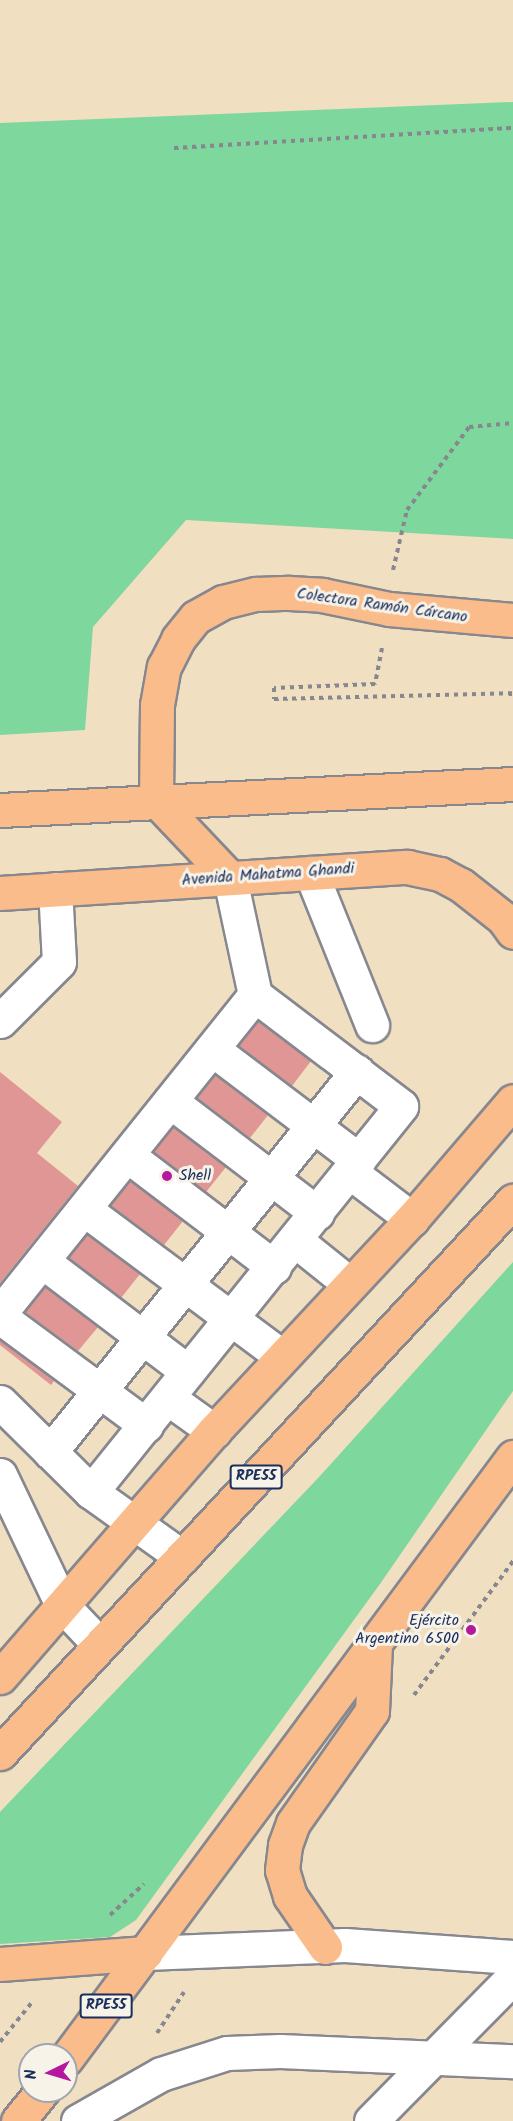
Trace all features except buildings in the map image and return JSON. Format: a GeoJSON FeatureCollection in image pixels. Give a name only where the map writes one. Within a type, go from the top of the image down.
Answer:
{"type":"FeatureCollection","features":[{"type":"Feature","properties":{"kind":"main road","name":"Colectora Ramón Cárcano"},"geometry":{"type":"LineString","coordinates":[[156,800],[157,705],[164,667],[178,639],[196,617],[223,602],[255,594],[322,595],[388,609],[513,620]]}},
{"type":"Feature","properties":{"kind":"main road"},"geometry":{"type":"LineString","coordinates":[[0,810],[156,800],[513,784]]}},
{"type":"Feature","properties":{"kind":"main road"},"geometry":{"type":"LineString","coordinates":[[156,800],[230,878]]}},
{"type":"Feature","properties":{"kind":"main road","name":"Avenida Mahatma Ghandi"},"geometry":{"type":"LineString","coordinates":[[0,893],[407,867],[440,874],[484,901],[513,932]]}},
{"type":"Feature","properties":{"kind":"main road"},"geometry":{"type":"LineString","coordinates":[[468,1154],[513,1074]]}},
{"type":"Feature","properties":{"kind":"main road"},"geometry":{"type":"LineString","coordinates":[[0,1677],[214,1431],[281,1356],[412,1219],[513,1101]]}},
{"type":"Feature","properties":{"kind":"main road","name":"RPE55"},"geometry":{"type":"LineString","coordinates":[[0,1752],[513,1201]]}},
{"type":"Feature","properties":{"kind":"main road","name":"RPE55"},"geometry":{"type":"LineString","coordinates":[[78,2043],[375,1646],[513,1457]]}},
{"type":"Feature","properties":{"kind":"main road"},"geometry":{"type":"LineString","coordinates":[[325,1947],[290,1896],[282,1870],[285,1845],[293,1823],[372,1711],[375,1646]]}},
{"type":"Feature","properties":{"kind":"main road"},"geometry":{"type":"LineString","coordinates":[[0,1964],[146,1953]]}},
{"type":"Feature","properties":{"kind":"main road"},"geometry":{"type":"LineString","coordinates":[[18,2121],[32,2103]]}},
{"type":"Feature","properties":{"kind":"street"},"geometry":{"type":"LineString","coordinates":[[311,873],[372,1025]]}},
{"type":"Feature","properties":{"kind":"street"},"geometry":{"type":"LineString","coordinates":[[91,1492],[401,1106],[255,995],[230,878]]}},
{"type":"Feature","properties":{"kind":"street"},"geometry":{"type":"LineString","coordinates":[[0,1021],[59,962],[55,889]]}},
{"type":"Feature","properties":{"kind":"street"},"geometry":{"type":"LineString","coordinates":[[146,1425],[0,1315],[255,995]]}},
{"type":"Feature","properties":{"kind":"street"},"geometry":{"type":"LineString","coordinates":[[212,1049],[313,1125],[412,1219]]}},
{"type":"Feature","properties":{"kind":"street"},"geometry":{"type":"LineString","coordinates":[[50,1452],[357,1071]]}},
{"type":"Feature","properties":{"kind":"street"},"geometry":{"type":"LineString","coordinates":[[170,1101],[317,1213]]}},
{"type":"Feature","properties":{"kind":"street"},"geometry":{"type":"LineString","coordinates":[[127,1155],[274,1267]]}},
{"type":"Feature","properties":{"kind":"street"},"geometry":{"type":"LineString","coordinates":[[84,1209],[281,1356]]}},
{"type":"Feature","properties":{"kind":"street"},"geometry":{"type":"LineString","coordinates":[[295,1240],[350,1284]]}},
{"type":"Feature","properties":{"kind":"street"},"geometry":{"type":"LineString","coordinates":[[42,1261],[188,1372]]}},
{"type":"Feature","properties":{"kind":"street"},"geometry":{"type":"LineString","coordinates":[[168,1398],[214,1431]]}},
{"type":"Feature","properties":{"kind":"street"},"geometry":{"type":"LineString","coordinates":[[0,1402],[91,1492],[132,1525],[182,1557]]}},
{"type":"Feature","properties":{"kind":"street"},"geometry":{"type":"LineString","coordinates":[[0,1475],[62,1605],[100,1645]]}},
{"type":"Feature","properties":{"kind":"street"},"geometry":{"type":"LineString","coordinates":[[146,1953],[325,1947],[513,1957]]}},
{"type":"Feature","properties":{"kind":"street"},"geometry":{"type":"LineString","coordinates":[[371,2121],[513,1977]]}},
{"type":"Feature","properties":{"kind":"street"},"geometry":{"type":"LineString","coordinates":[[78,2121],[127,2092],[197,2060],[251,2051],[513,2061]]}},
{"type":"Feature","properties":{"kind":"path"},"geometry":{"type":"LineString","coordinates":[[174,148],[513,128]]}},
{"type":"Feature","properties":{"kind":"path"},"geometry":{"type":"LineString","coordinates":[[513,423],[469,427],[407,510],[394,561],[375,684],[274,687],[274,699],[513,693]]}},
{"type":"Feature","properties":{"kind":"green space"},"geometry":{"type":"Polygon","coordinates":[[[513,102],[513,539],[186,520],[93,627],[85,730],[0,735],[0,123],[513,102]]]}},
{"type":"Feature","properties":{"kind":"green space"},"geometry":{"type":"Polygon","coordinates":[[[513,1262],[513,1391],[380,1584],[136,1920],[110,1937],[0,1944],[0,1812],[320,1476],[513,1262]]]}},
{"type":"Feature","properties":{"kind":"place","name":"Shell"},"geometry":{"type":"Point","coordinates":[167,1176]}},
{"type":"Feature","properties":{"kind":"place","name":"Ejército Argentino 6500"},"geometry":{"type":"Point","coordinates":[471,1630]}}]}
